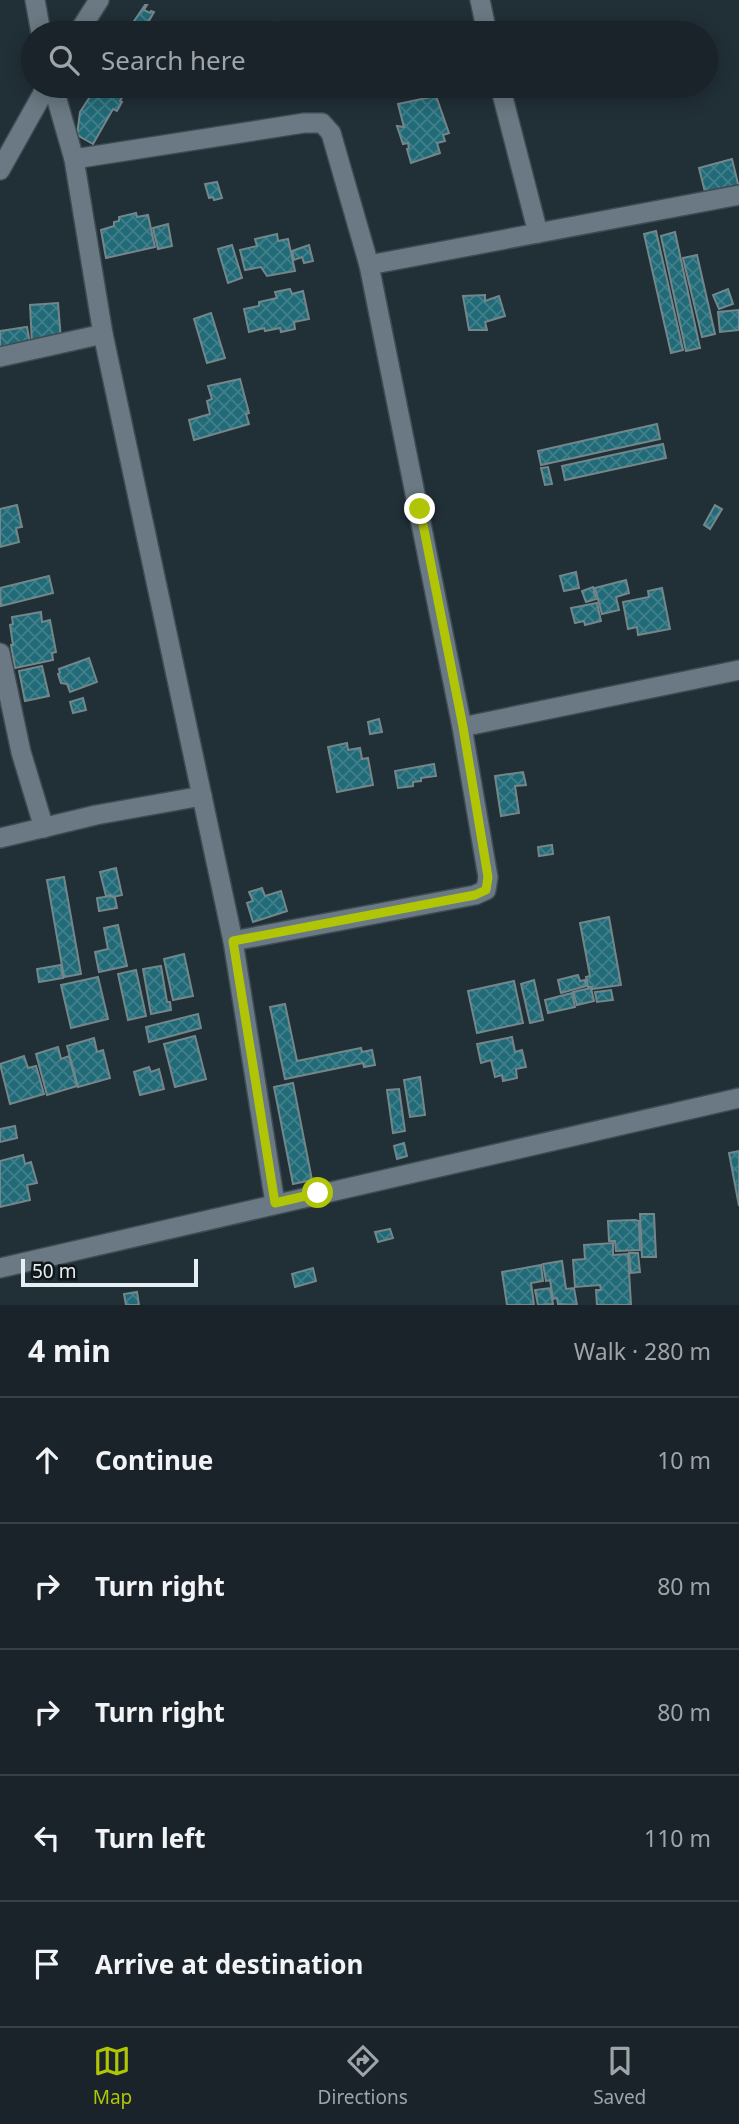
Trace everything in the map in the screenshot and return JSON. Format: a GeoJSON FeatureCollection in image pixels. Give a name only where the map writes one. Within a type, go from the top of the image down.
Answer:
{"type":"FeatureCollection","features":[{"type":"Feature","properties":{"kind":"street"},"geometry":{"type":"LineString","coordinates":[[34,0],[38,21]]}},
{"type":"Feature","properties":{"kind":"street"},"geometry":{"type":"LineString","coordinates":[[86,21],[99,0]]}},
{"type":"Feature","properties":{"kind":"street"},"geometry":{"type":"LineString","coordinates":[[480,0],[484,21]]}},
{"type":"Feature","properties":{"kind":"street"},"geometry":{"type":"LineString","coordinates":[[0,170],[40,98]]}},
{"type":"Feature","properties":{"kind":"street"},"geometry":{"type":"LineString","coordinates":[[56,98],[74,159],[103,334],[233,941],[275,1203]]}},
{"type":"Feature","properties":{"kind":"street"},"geometry":{"type":"LineString","coordinates":[[503,98],[538,233]]}},
{"type":"Feature","properties":{"kind":"street"},"geometry":{"type":"LineString","coordinates":[[74,159],[304,122],[322,122],[331,133],[369,265],[463,727],[488,877],[486,890],[475,895],[233,941]]}},
{"type":"Feature","properties":{"kind":"street"},"geometry":{"type":"LineString","coordinates":[[369,265],[739,195]]}},
{"type":"Feature","properties":{"kind":"street"},"geometry":{"type":"LineString","coordinates":[[0,356],[103,334]]}},
{"type":"Feature","properties":{"kind":"street"},"geometry":{"type":"LineString","coordinates":[[0,653],[21,752],[44,828]]}},
{"type":"Feature","properties":{"kind":"street"},"geometry":{"type":"LineString","coordinates":[[463,727],[739,670]]}},
{"type":"Feature","properties":{"kind":"street"},"geometry":{"type":"LineString","coordinates":[[0,838],[96,815],[202,796]]}},
{"type":"Feature","properties":{"kind":"street"},"geometry":{"type":"LineString","coordinates":[[0,1268],[739,1098]]}},
{"type":"Feature","properties":{"kind":"building"},"geometry":{"type":"Polygon","coordinates":[[[145,5],[144,10],[154,12],[149,21],[134,21],[145,5]]]}},
{"type":"Feature","properties":{"kind":"building"},"geometry":{"type":"Polygon","coordinates":[[[89,98],[122,98],[117,111],[113,109],[93,144],[77,135],[80,112],[89,98]]]}},
{"type":"Feature","properties":{"kind":"building"},"geometry":{"type":"Polygon","coordinates":[[[437,98],[449,133],[443,135],[445,141],[437,143],[440,153],[411,163],[408,143],[403,144],[397,126],[404,127],[398,104],[437,98]]]}},
{"type":"Feature","properties":{"kind":"building"},"geometry":{"type":"Polygon","coordinates":[[[732,159],[739,188],[706,196],[699,168],[732,159]]]}},
{"type":"Feature","properties":{"kind":"building"},"geometry":{"type":"Polygon","coordinates":[[[217,182],[222,198],[214,200],[213,197],[209,198],[205,184],[217,182]]]}},
{"type":"Feature","properties":{"kind":"building"},"geometry":{"type":"Polygon","coordinates":[[[136,213],[137,217],[148,215],[155,247],[106,258],[101,230],[114,226],[119,217],[136,213]]]}},
{"type":"Feature","properties":{"kind":"building"},"geometry":{"type":"Polygon","coordinates":[[[168,224],[172,246],[158,249],[153,228],[168,224]]]}},
{"type":"Feature","properties":{"kind":"building"},"geometry":{"type":"Polygon","coordinates":[[[656,231],[683,350],[671,353],[644,234],[656,231]]]}},
{"type":"Feature","properties":{"kind":"building"},"geometry":{"type":"Polygon","coordinates":[[[675,232],[700,348],[686,351],[661,236],[675,232]]]}},
{"type":"Feature","properties":{"kind":"building"},"geometry":{"type":"Polygon","coordinates":[[[277,234],[278,241],[288,239],[295,271],[267,276],[261,267],[245,270],[240,250],[257,246],[255,239],[277,234]]]}},
{"type":"Feature","properties":{"kind":"building"},"geometry":{"type":"Polygon","coordinates":[[[232,245],[242,278],[228,283],[218,249],[232,245]]]}},
{"type":"Feature","properties":{"kind":"building"},"geometry":{"type":"Polygon","coordinates":[[[309,245],[313,261],[304,263],[302,257],[294,260],[292,251],[309,245]]]}},
{"type":"Feature","properties":{"kind":"building"},"geometry":{"type":"Polygon","coordinates":[[[697,255],[715,334],[702,337],[683,258],[697,255]]]}},
{"type":"Feature","properties":{"kind":"building"},"geometry":{"type":"Polygon","coordinates":[[[290,289],[292,294],[303,291],[309,319],[294,322],[295,329],[281,332],[280,328],[265,331],[264,328],[249,332],[244,309],[277,298],[275,292],[290,289]]]}},
{"type":"Feature","properties":{"kind":"building"},"geometry":{"type":"Polygon","coordinates":[[[728,289],[733,304],[719,309],[713,295],[728,289]]]}},
{"type":"Feature","properties":{"kind":"building"},"geometry":{"type":"Polygon","coordinates":[[[485,295],[485,301],[499,296],[505,316],[485,322],[487,330],[469,330],[463,296],[485,295]]]}},
{"type":"Feature","properties":{"kind":"building"},"geometry":{"type":"Polygon","coordinates":[[[58,303],[61,340],[32,343],[30,305],[58,303]]]}},
{"type":"Feature","properties":{"kind":"building"},"geometry":{"type":"Polygon","coordinates":[[[739,310],[739,330],[720,332],[718,312],[739,310]]]}},
{"type":"Feature","properties":{"kind":"building"},"geometry":{"type":"Polygon","coordinates":[[[211,313],[225,358],[207,363],[194,319],[211,313]]]}},
{"type":"Feature","properties":{"kind":"building"},"geometry":{"type":"Polygon","coordinates":[[[27,327],[30,344],[0,348],[0,331],[27,327]]]}},
{"type":"Feature","properties":{"kind":"building"},"geometry":{"type":"Polygon","coordinates":[[[240,379],[249,413],[246,414],[249,424],[194,440],[189,420],[210,414],[207,401],[212,399],[208,386],[240,379]]]}},
{"type":"Feature","properties":{"kind":"building"},"geometry":{"type":"Polygon","coordinates":[[[657,424],[660,439],[541,465],[538,451],[657,424]]]}},
{"type":"Feature","properties":{"kind":"building"},"geometry":{"type":"Polygon","coordinates":[[[663,444],[666,458],[565,480],[562,466],[663,444]]]}},
{"type":"Feature","properties":{"kind":"building"},"geometry":{"type":"Polygon","coordinates":[[[548,467],[552,484],[545,485],[541,468],[548,467]]]}},
{"type":"Feature","properties":{"kind":"building"},"geometry":{"type":"Polygon","coordinates":[[[17,505],[22,527],[16,528],[19,542],[0,547],[0,509],[17,505]]]}},
{"type":"Feature","properties":{"kind":"building"},"geometry":{"type":"Polygon","coordinates":[[[715,505],[722,509],[710,529],[704,525],[715,505]]]}},
{"type":"Feature","properties":{"kind":"building"},"geometry":{"type":"Polygon","coordinates":[[[576,572],[579,588],[564,591],[560,576],[576,572]]]}},
{"type":"Feature","properties":{"kind":"building"},"geometry":{"type":"Polygon","coordinates":[[[49,576],[53,593],[1,606],[0,588],[49,576]]]}},
{"type":"Feature","properties":{"kind":"building"},"geometry":{"type":"Polygon","coordinates":[[[626,580],[629,593],[616,597],[619,610],[602,614],[595,588],[626,580]]]}},
{"type":"Feature","properties":{"kind":"building"},"geometry":{"type":"Polygon","coordinates":[[[593,587],[596,599],[586,602],[582,591],[593,587]]]}},
{"type":"Feature","properties":{"kind":"building"},"geometry":{"type":"Polygon","coordinates":[[[662,588],[670,629],[638,635],[637,627],[628,629],[623,602],[649,597],[648,591],[662,588]]]}},
{"type":"Feature","properties":{"kind":"building"},"geometry":{"type":"Polygon","coordinates":[[[597,603],[601,621],[585,625],[584,621],[575,623],[571,608],[597,603]]]}},
{"type":"Feature","properties":{"kind":"building"},"geometry":{"type":"Polygon","coordinates":[[[41,612],[42,622],[50,620],[56,652],[52,653],[53,660],[15,668],[11,645],[12,617],[41,612]]]}},
{"type":"Feature","properties":{"kind":"building"},"geometry":{"type":"Polygon","coordinates":[[[89,658],[97,682],[70,692],[67,684],[61,683],[59,669],[89,658]]]}},
{"type":"Feature","properties":{"kind":"building"},"geometry":{"type":"Polygon","coordinates":[[[42,666],[49,696],[25,701],[19,671],[42,666]]]}},
{"type":"Feature","properties":{"kind":"building"},"geometry":{"type":"Polygon","coordinates":[[[83,698],[86,710],[73,713],[70,702],[83,698]]]}},
{"type":"Feature","properties":{"kind":"building"},"geometry":{"type":"Polygon","coordinates":[[[379,719],[382,732],[370,734],[368,722],[379,719]]]}},
{"type":"Feature","properties":{"kind":"building"},"geometry":{"type":"Polygon","coordinates":[[[347,743],[348,750],[360,748],[362,759],[368,758],[373,785],[337,792],[328,747],[347,743]]]}},
{"type":"Feature","properties":{"kind":"building"},"geometry":{"type":"Polygon","coordinates":[[[434,764],[436,776],[421,778],[421,781],[413,782],[413,786],[398,788],[395,771],[434,764]]]}},
{"type":"Feature","properties":{"kind":"building"},"geometry":{"type":"Polygon","coordinates":[[[523,772],[526,785],[515,786],[519,813],[501,816],[495,776],[523,772]]]}},
{"type":"Feature","properties":{"kind":"building"},"geometry":{"type":"Polygon","coordinates":[[[552,845],[553,854],[539,856],[538,847],[552,845]]]}},
{"type":"Feature","properties":{"kind":"building"},"geometry":{"type":"Polygon","coordinates":[[[116,868],[122,895],[106,896],[100,872],[116,868]]]}},
{"type":"Feature","properties":{"kind":"building"},"geometry":{"type":"Polygon","coordinates":[[[64,877],[81,974],[64,977],[47,880],[64,877]]]}},
{"type":"Feature","properties":{"kind":"building"},"geometry":{"type":"Polygon","coordinates":[[[262,888],[265,896],[281,891],[287,911],[253,922],[247,903],[253,901],[249,892],[262,888]]]}},
{"type":"Feature","properties":{"kind":"building"},"geometry":{"type":"Polygon","coordinates":[[[97,898],[115,898],[117,908],[99,911],[97,898]]]}},
{"type":"Feature","properties":{"kind":"building"},"geometry":{"type":"Polygon","coordinates":[[[609,917],[621,985],[592,989],[588,987],[586,977],[590,976],[580,923],[609,917]]]}},
{"type":"Feature","properties":{"kind":"building"},"geometry":{"type":"Polygon","coordinates":[[[118,925],[127,966],[99,972],[95,952],[108,949],[104,928],[118,925]]]}},
{"type":"Feature","properties":{"kind":"building"},"geometry":{"type":"Polygon","coordinates":[[[184,954],[193,996],[173,1000],[164,959],[184,954]]]}},
{"type":"Feature","properties":{"kind":"building"},"geometry":{"type":"Polygon","coordinates":[[[61,965],[63,978],[39,982],[37,969],[61,965]]]}},
{"type":"Feature","properties":{"kind":"building"},"geometry":{"type":"Polygon","coordinates":[[[161,966],[167,1002],[170,1002],[171,1010],[151,1014],[143,969],[161,966]]]}},
{"type":"Feature","properties":{"kind":"building"},"geometry":{"type":"Polygon","coordinates":[[[136,970],[146,1016],[128,1020],[118,974],[136,970]]]}},
{"type":"Feature","properties":{"kind":"building"},"geometry":{"type":"Polygon","coordinates":[[[578,975],[580,981],[585,980],[586,986],[561,993],[558,980],[578,975]]]}},
{"type":"Feature","properties":{"kind":"building"},"geometry":{"type":"Polygon","coordinates":[[[98,977],[108,1019],[71,1028],[61,985],[98,977]]]}},
{"type":"Feature","properties":{"kind":"building"},"geometry":{"type":"Polygon","coordinates":[[[534,980],[543,1020],[530,1023],[521,984],[534,980]]]}},
{"type":"Feature","properties":{"kind":"building"},"geometry":{"type":"Polygon","coordinates":[[[514,981],[523,1023],[477,1033],[468,991],[514,981]]]}},
{"type":"Feature","properties":{"kind":"building"},"geometry":{"type":"Polygon","coordinates":[[[591,988],[594,1001],[577,1005],[573,992],[591,988]]]}},
{"type":"Feature","properties":{"kind":"building"},"geometry":{"type":"Polygon","coordinates":[[[611,990],[613,1000],[597,1002],[595,992],[611,990]]]}},
{"type":"Feature","properties":{"kind":"building"},"geometry":{"type":"Polygon","coordinates":[[[572,993],[575,1007],[548,1013],[545,1000],[572,993]]]}},
{"type":"Feature","properties":{"kind":"building"},"geometry":{"type":"Polygon","coordinates":[[[285,1004],[297,1061],[361,1048],[362,1052],[372,1050],[375,1065],[364,1067],[363,1063],[285,1079],[270,1007],[285,1004]]]}},
{"type":"Feature","properties":{"kind":"building"},"geometry":{"type":"Polygon","coordinates":[[[198,1014],[201,1028],[149,1042],[146,1027],[198,1014]]]}},
{"type":"Feature","properties":{"kind":"building"},"geometry":{"type":"Polygon","coordinates":[[[195,1036],[206,1079],[175,1087],[164,1044],[195,1036]]]}},
{"type":"Feature","properties":{"kind":"building"},"geometry":{"type":"Polygon","coordinates":[[[512,1037],[515,1052],[522,1050],[526,1067],[516,1069],[517,1078],[503,1081],[502,1075],[495,1077],[491,1060],[481,1063],[477,1044],[512,1037]]]}},
{"type":"Feature","properties":{"kind":"building"},"geometry":{"type":"Polygon","coordinates":[[[94,1038],[97,1052],[103,1050],[110,1078],[78,1087],[67,1046],[94,1038]]]}},
{"type":"Feature","properties":{"kind":"building"},"geometry":{"type":"Polygon","coordinates":[[[58,1047],[61,1059],[69,1056],[77,1086],[47,1095],[36,1054],[58,1047]]]}},
{"type":"Feature","properties":{"kind":"building"},"geometry":{"type":"Polygon","coordinates":[[[24,1056],[28,1068],[36,1066],[44,1094],[10,1104],[0,1064],[24,1056]]]}},
{"type":"Feature","properties":{"kind":"building"},"geometry":{"type":"Polygon","coordinates":[[[149,1067],[151,1072],[159,1069],[164,1089],[140,1095],[134,1072],[149,1067]]]}},
{"type":"Feature","properties":{"kind":"building"},"geometry":{"type":"Polygon","coordinates":[[[420,1077],[425,1115],[410,1117],[404,1080],[420,1077]]]}},
{"type":"Feature","properties":{"kind":"building"},"geometry":{"type":"Polygon","coordinates":[[[293,1083],[312,1180],[293,1184],[274,1087],[293,1083]]]}},
{"type":"Feature","properties":{"kind":"building"},"geometry":{"type":"Polygon","coordinates":[[[399,1089],[405,1131],[393,1133],[387,1090],[399,1089]]]}},
{"type":"Feature","properties":{"kind":"building"},"geometry":{"type":"Polygon","coordinates":[[[15,1126],[17,1138],[0,1142],[0,1129],[15,1126]]]}},
{"type":"Feature","properties":{"kind":"building"},"geometry":{"type":"Polygon","coordinates":[[[404,1143],[407,1156],[397,1159],[394,1146],[404,1143]]]}},
{"type":"Feature","properties":{"kind":"building"},"geometry":{"type":"Polygon","coordinates":[[[739,1151],[739,1206],[729,1153],[739,1151]]]}},
{"type":"Feature","properties":{"kind":"building"},"geometry":{"type":"Polygon","coordinates":[[[23,1155],[25,1164],[31,1162],[37,1183],[27,1185],[30,1200],[0,1207],[0,1161],[23,1155]]]}},
{"type":"Feature","properties":{"kind":"building"},"geometry":{"type":"Polygon","coordinates":[[[640,1214],[654,1214],[656,1257],[642,1257],[640,1214]]]}},
{"type":"Feature","properties":{"kind":"building"},"geometry":{"type":"Polygon","coordinates":[[[608,1221],[639,1221],[640,1250],[616,1251],[615,1241],[609,1241],[608,1221]]]}},
{"type":"Feature","properties":{"kind":"building"},"geometry":{"type":"Polygon","coordinates":[[[390,1229],[393,1238],[378,1242],[375,1232],[390,1229]]]}},
{"type":"Feature","properties":{"kind":"building"},"geometry":{"type":"Polygon","coordinates":[[[613,1243],[613,1255],[628,1254],[631,1305],[597,1305],[596,1290],[601,1290],[600,1285],[575,1287],[573,1260],[585,1259],[584,1245],[613,1243]]]}},
{"type":"Feature","properties":{"kind":"building"},"geometry":{"type":"Polygon","coordinates":[[[629,1253],[638,1253],[640,1272],[631,1273],[629,1253]]]}},
{"type":"Feature","properties":{"kind":"building"},"geometry":{"type":"Polygon","coordinates":[[[562,1261],[566,1289],[574,1288],[577,1305],[558,1304],[557,1298],[553,1299],[550,1280],[546,1281],[543,1264],[562,1261]]]}},
{"type":"Feature","properties":{"kind":"building"},"geometry":{"type":"Polygon","coordinates":[[[541,1265],[543,1281],[531,1283],[534,1305],[507,1305],[502,1272],[541,1265]]]}},
{"type":"Feature","properties":{"kind":"building"},"geometry":{"type":"Polygon","coordinates":[[[313,1268],[316,1281],[295,1287],[292,1274],[313,1268]]]}},
{"type":"Feature","properties":{"kind":"building"},"geometry":{"type":"Polygon","coordinates":[[[550,1288],[553,1304],[538,1305],[535,1290],[550,1288]]]}},
{"type":"Feature","properties":{"kind":"building"},"geometry":{"type":"Polygon","coordinates":[[[137,1292],[139,1305],[126,1305],[124,1294],[137,1292]]]}},
{"type":"Feature","properties":{"kind":"route"},"geometry":{"type":"LineString","coordinates":[[318,1193],[275,1203],[233,941],[475,895],[486,890],[488,877],[463,727],[420,509]]}}]}
